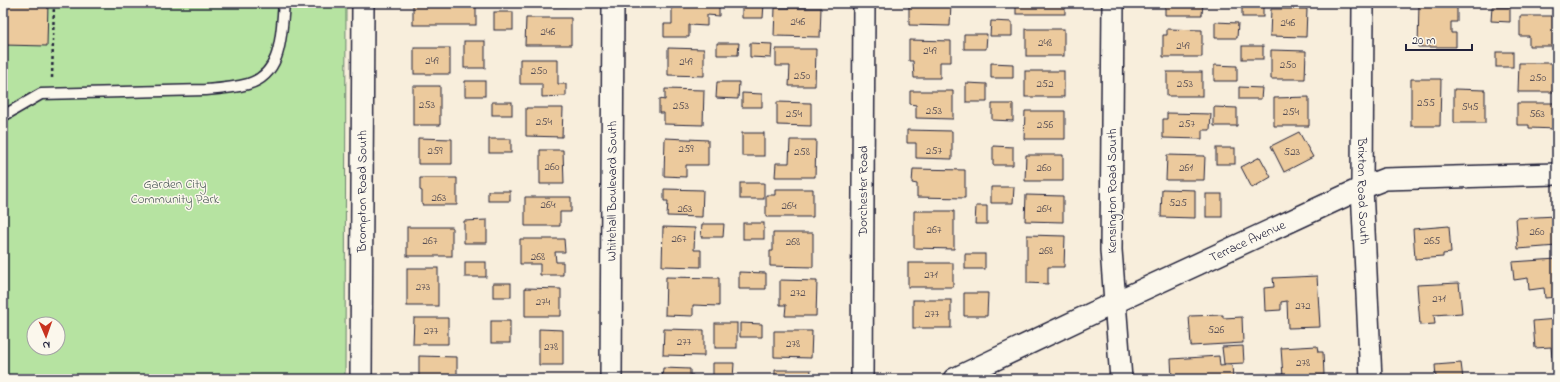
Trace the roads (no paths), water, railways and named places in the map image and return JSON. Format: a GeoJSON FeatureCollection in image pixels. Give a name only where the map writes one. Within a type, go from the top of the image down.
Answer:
{"type":"FeatureCollection","features":[{"type":"Feature","properties":{"kind":"street","name":"Brompton Road South"},"geometry":{"type":"LineString","coordinates":[[361,379],[363,3]]}},
{"type":"Feature","properties":{"kind":"street","name":"Whitehall Boulevard South"},"geometry":{"type":"LineString","coordinates":[[611,379],[614,3]]}},
{"type":"Feature","properties":{"kind":"street","name":"Dorchester Road"},"geometry":{"type":"LineString","coordinates":[[862,379],[864,3]]}},
{"type":"Feature","properties":{"kind":"street","name":"Kensington Road South"},"geometry":{"type":"LineString","coordinates":[[1113,3],[1111,250],[1121,379]]}},
{"type":"Feature","properties":{"kind":"street","name":"Brixton Road South"},"geometry":{"type":"LineString","coordinates":[[1363,3],[1362,188],[1371,379]]}},
{"type":"Feature","properties":{"kind":"street","name":"Terrace Avenue"},"geometry":{"type":"LineString","coordinates":[[954,379],[1116,302],[1362,188],[1385,179],[1557,174]]}},
{"type":"Feature","properties":{"kind":"lane"},"geometry":{"type":"LineString","coordinates":[[3,116],[41,94],[205,90],[231,88],[249,84],[264,77],[275,62],[280,45],[284,3]]}},
{"type":"Feature","properties":{"kind":"park label","name":"Garden City Community Park"},"geometry":{"type":"Point","coordinates":[175,192]}}]}
